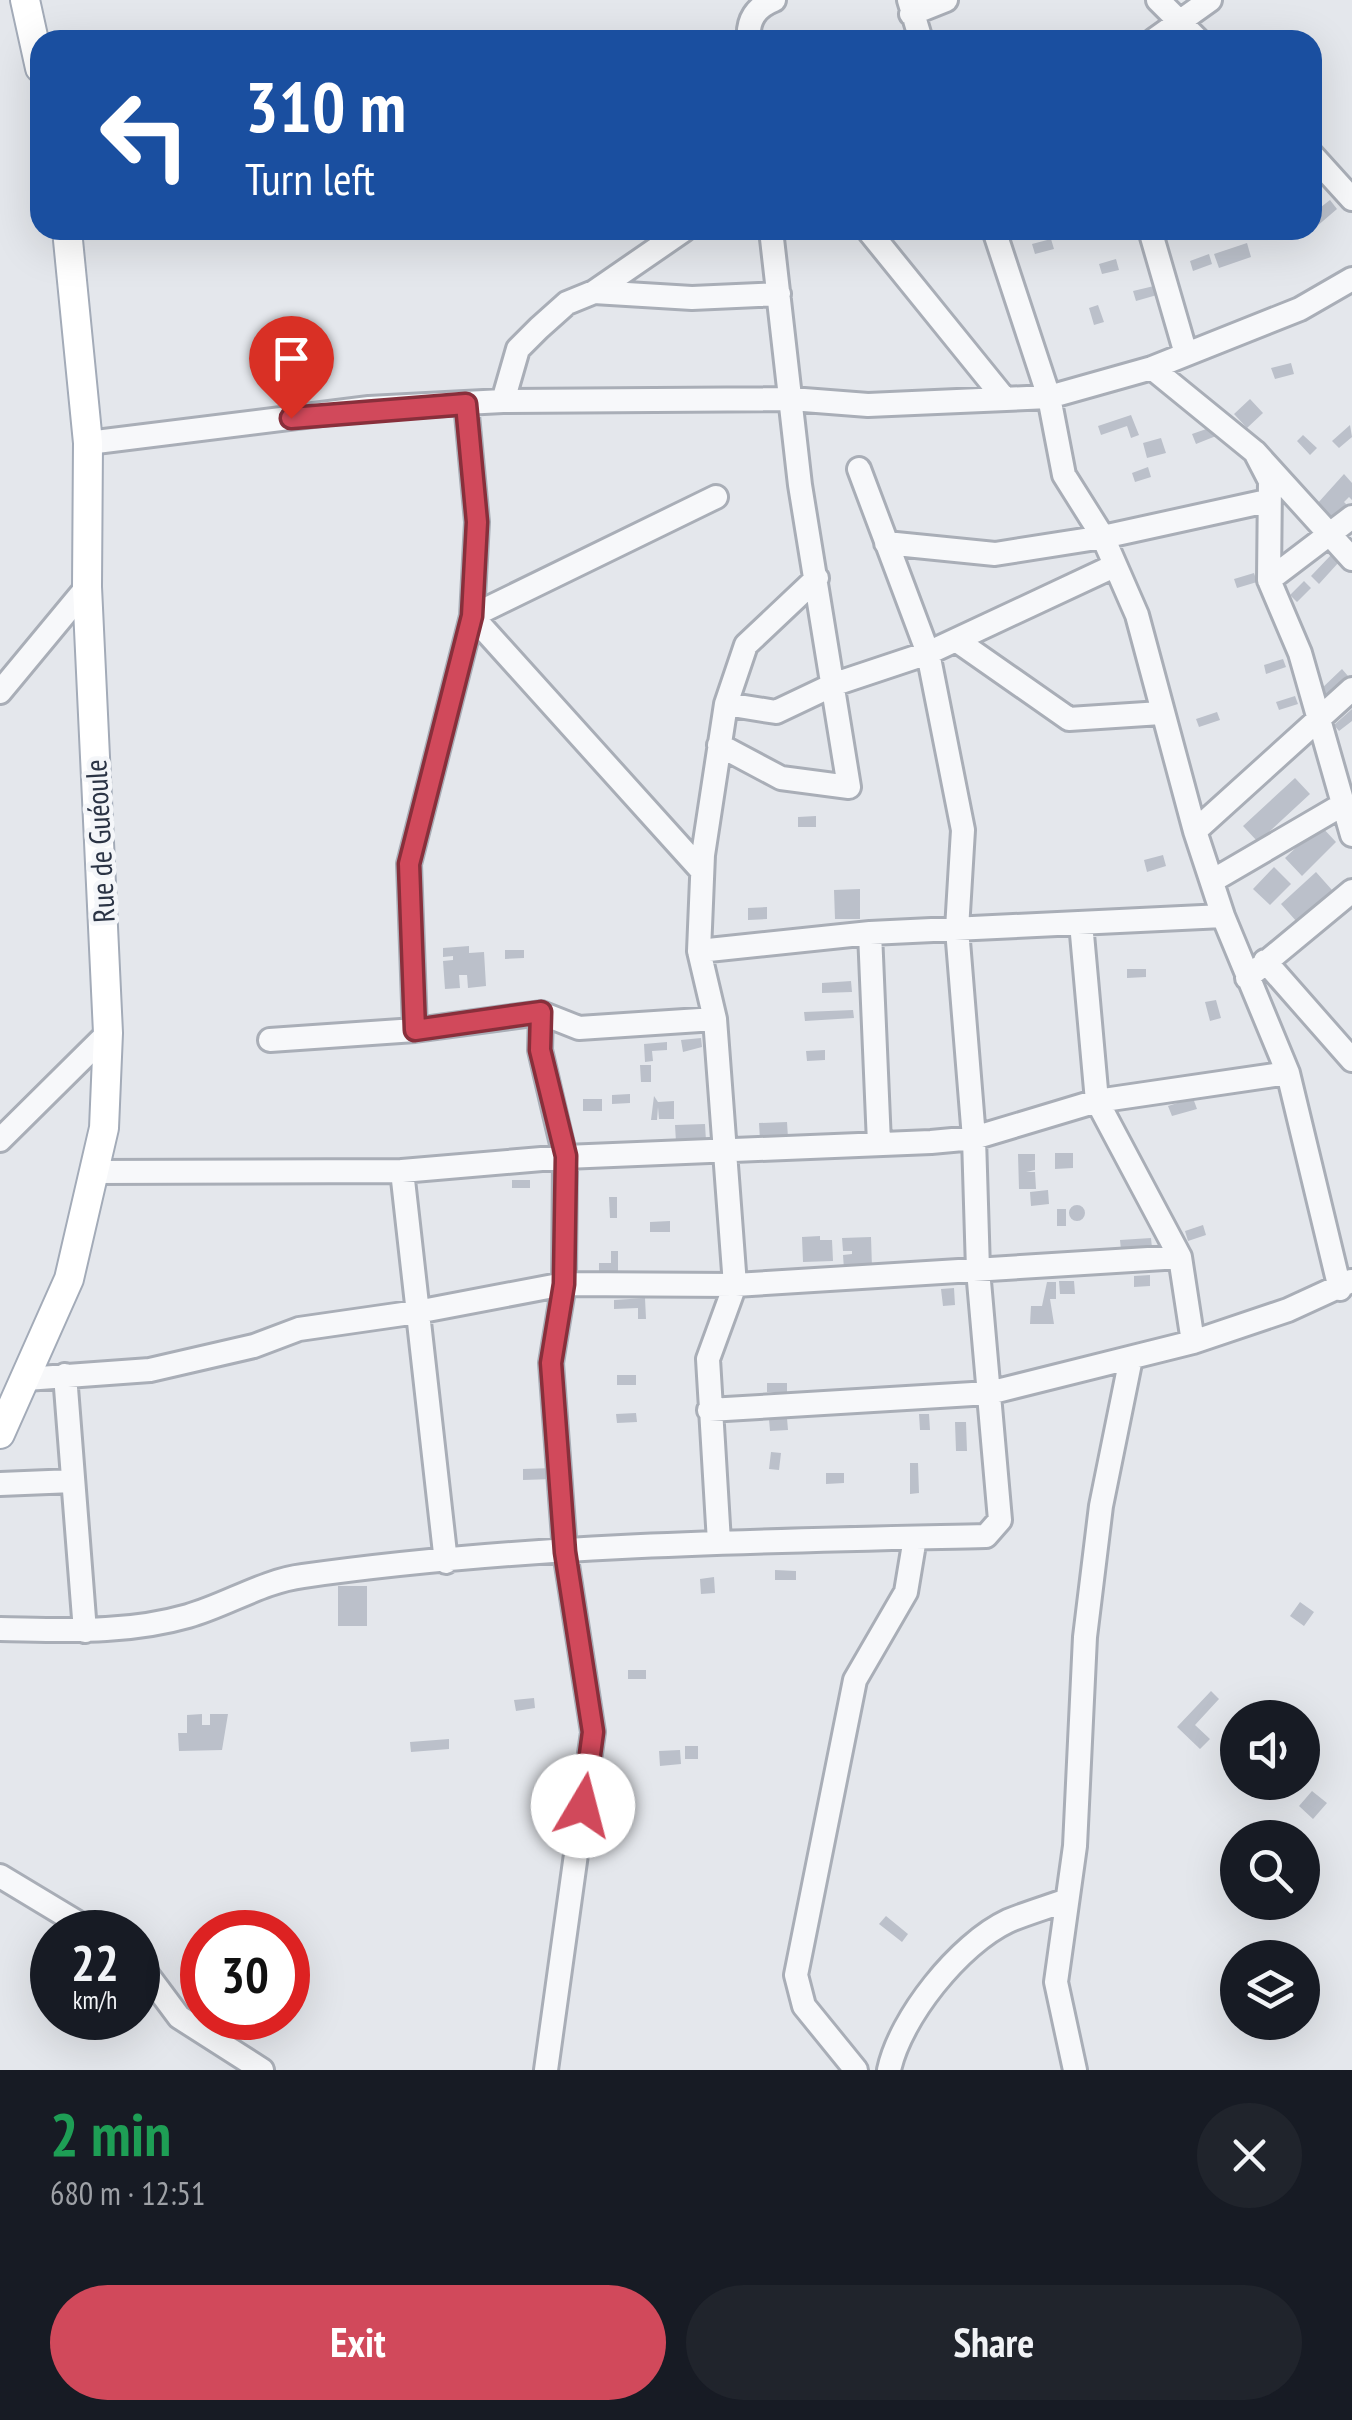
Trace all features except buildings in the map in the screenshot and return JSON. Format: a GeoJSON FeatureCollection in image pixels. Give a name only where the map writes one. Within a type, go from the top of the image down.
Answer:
{"type":"FeatureCollection","features":[{"type":"Feature","properties":{"kind":"main road"},"geometry":{"type":"LineString","coordinates":[[25,0],[32,30]]}},
{"type":"Feature","properties":{"kind":"main road","name":"Rue de Guéoule"},"geometry":{"type":"LineString","coordinates":[[0,1434],[68,1278],[104,1128],[108,1032],[88,587],[88,443],[68,240]]}},
{"type":"Feature","properties":{"kind":"street"},"geometry":{"type":"LineString","coordinates":[[751,30],[753,15],[761,5],[774,0]]}},
{"type":"Feature","properties":{"kind":"street"},"geometry":{"type":"LineString","coordinates":[[910,7],[946,0]]}},
{"type":"Feature","properties":{"kind":"street"},"geometry":{"type":"LineString","coordinates":[[1158,0],[1188,30]]}},
{"type":"Feature","properties":{"kind":"street"},"geometry":{"type":"LineString","coordinates":[[1166,30],[1210,0]]}},
{"type":"Feature","properties":{"kind":"street"},"geometry":{"type":"LineString","coordinates":[[1322,166],[1352,199]]}},
{"type":"Feature","properties":{"kind":"street"},"geometry":{"type":"LineString","coordinates":[[503,401],[518,349],[567,303],[594,292],[669,240]]}},
{"type":"Feature","properties":{"kind":"street"},"geometry":{"type":"LineString","coordinates":[[719,745],[782,778],[849,787],[800,485],[772,240]]}},
{"type":"Feature","properties":{"kind":"street"},"geometry":{"type":"LineString","coordinates":[[876,240],[1004,398]]}},
{"type":"Feature","properties":{"kind":"street"},"geometry":{"type":"LineString","coordinates":[[709,1410],[989,1393],[1193,1342],[1346,1285],[1288,1074],[1223,916],[1195,830],[1161,714],[1143,630],[1103,537],[1064,474],[1049,397],[997,240]]}},
{"type":"Feature","properties":{"kind":"street"},"geometry":{"type":"LineString","coordinates":[[1153,240],[1186,354]]}},
{"type":"Feature","properties":{"kind":"street"},"geometry":{"type":"LineString","coordinates":[[88,443],[369,408],[503,401],[792,400],[868,404],[1049,397],[1152,368],[1326,297],[1352,279]]}},
{"type":"Feature","properties":{"kind":"street"},"geometry":{"type":"LineString","coordinates":[[594,292],[692,298],[778,294]]}},
{"type":"Feature","properties":{"kind":"street"},"geometry":{"type":"LineString","coordinates":[[1152,368],[1256,452],[1352,560]]}},
{"type":"Feature","properties":{"kind":"street"},"geometry":{"type":"LineString","coordinates":[[415,1030],[409,864],[472,616],[477,522],[466,404]]}},
{"type":"Feature","properties":{"kind":"street"},"geometry":{"type":"LineString","coordinates":[[1256,452],[1270,481],[1266,501],[1270,580],[1300,653],[1352,835]]}},
{"type":"Feature","properties":{"kind":"street"},"geometry":{"type":"LineString","coordinates":[[0,1629],[124,1631],[191,1615],[299,1576],[565,1552],[718,1542],[986,1536],[995,1530],[1000,1520],[978,1270],[974,1138],[957,929],[962,830],[928,654],[858,469]]}},
{"type":"Feature","properties":{"kind":"street"},"geometry":{"type":"LineString","coordinates":[[472,616],[716,497]]}},
{"type":"Feature","properties":{"kind":"street"},"geometry":{"type":"LineString","coordinates":[[886,543],[996,554],[1103,537],[1266,501]]}},
{"type":"Feature","properties":{"kind":"street"},"geometry":{"type":"LineString","coordinates":[[1270,580],[1352,517]]}},
{"type":"Feature","properties":{"kind":"street"},"geometry":{"type":"LineString","coordinates":[[726,704],[776,712],[835,684],[928,654],[1114,566]]}},
{"type":"Feature","properties":{"kind":"street"},"geometry":{"type":"LineString","coordinates":[[718,1542],[708,1359],[735,1285],[715,1019],[699,951],[702,871],[726,704],[746,645],[817,578]]}},
{"type":"Feature","properties":{"kind":"street"},"geometry":{"type":"LineString","coordinates":[[0,692],[88,587]]}},
{"type":"Feature","properties":{"kind":"street"},"geometry":{"type":"LineString","coordinates":[[472,616],[702,871]]}},
{"type":"Feature","properties":{"kind":"street"},"geometry":{"type":"LineString","coordinates":[[956,640],[1070,719],[1161,714]]}},
{"type":"Feature","properties":{"kind":"street"},"geometry":{"type":"LineString","coordinates":[[1195,830],[1352,689]]}},
{"type":"Feature","properties":{"kind":"street"},"geometry":{"type":"LineString","coordinates":[[1212,881],[1342,805]]}},
{"type":"Feature","properties":{"kind":"street"},"geometry":{"type":"LineString","coordinates":[[1247,978],[1352,891]]}},
{"type":"Feature","properties":{"kind":"street"},"geometry":{"type":"LineString","coordinates":[[699,951],[870,933],[1223,916]]}},
{"type":"Feature","properties":{"kind":"street"},"geometry":{"type":"LineString","coordinates":[[1081,923],[1097,1100],[1180,1257],[1193,1342]]}},
{"type":"Feature","properties":{"kind":"street"},"geometry":{"type":"LineString","coordinates":[[870,933],[879,1142]]}},
{"type":"Feature","properties":{"kind":"street"},"geometry":{"type":"LineString","coordinates":[[1265,961],[1352,1060]]}},
{"type":"Feature","properties":{"kind":"street"},"geometry":{"type":"LineString","coordinates":[[541,1012],[540,1050],[566,1156],[564,1284],[551,1363],[565,1552],[593,1732],[546,2070]]}},
{"type":"Feature","properties":{"kind":"street"},"geometry":{"type":"LineString","coordinates":[[270,1040],[415,1030],[541,1012],[580,1028],[715,1019]]}},
{"type":"Feature","properties":{"kind":"street"},"geometry":{"type":"LineString","coordinates":[[0,1140],[108,1032]]}},
{"type":"Feature","properties":{"kind":"street"},"geometry":{"type":"LineString","coordinates":[[95,1172],[402,1170],[566,1156],[725,1153],[974,1138],[1097,1100],[1288,1074]]}},
{"type":"Feature","properties":{"kind":"street"},"geometry":{"type":"LineString","coordinates":[[402,1170],[446,1562]]}},
{"type":"Feature","properties":{"kind":"street"},"geometry":{"type":"LineString","coordinates":[[26,1379],[150,1370],[254,1346],[299,1329],[564,1284],[735,1285],[1180,1257]]}},
{"type":"Feature","properties":{"kind":"street"},"geometry":{"type":"LineString","coordinates":[[1075,2070],[1056,1982],[1075,1846],[1085,1637],[1101,1506],[1132,1358]]}},
{"type":"Feature","properties":{"kind":"street"},"geometry":{"type":"LineString","coordinates":[[66,1376],[84,1631]]}},
{"type":"Feature","properties":{"kind":"street"},"geometry":{"type":"LineString","coordinates":[[0,1484],[74,1481]]}},
{"type":"Feature","properties":{"kind":"street"},"geometry":{"type":"LineString","coordinates":[[856,2070],[804,2006],[796,1975],[856,1680],[906,1592],[915,1538]]}},
{"type":"Feature","properties":{"kind":"street"},"geometry":{"type":"LineString","coordinates":[[4,1885],[51,1910]]}},
{"type":"Feature","properties":{"kind":"street"},"geometry":{"type":"LineString","coordinates":[[889,2070],[902,2030],[934,1985],[964,1956],[1004,1922],[1067,1900]]}},
{"type":"Feature","properties":{"kind":"street"},"geometry":{"type":"LineString","coordinates":[[160,1991],[180,2017],[262,2070]]}},
{"type":"Feature","properties":{"kind":"route"},"geometry":{"type":"LineString","coordinates":[[291,418],[369,408],[466,404],[477,522],[472,616],[409,864],[415,1030],[541,1012],[540,1050],[566,1156],[564,1284],[551,1363],[565,1552],[593,1732],[583,1806]]}}]}
